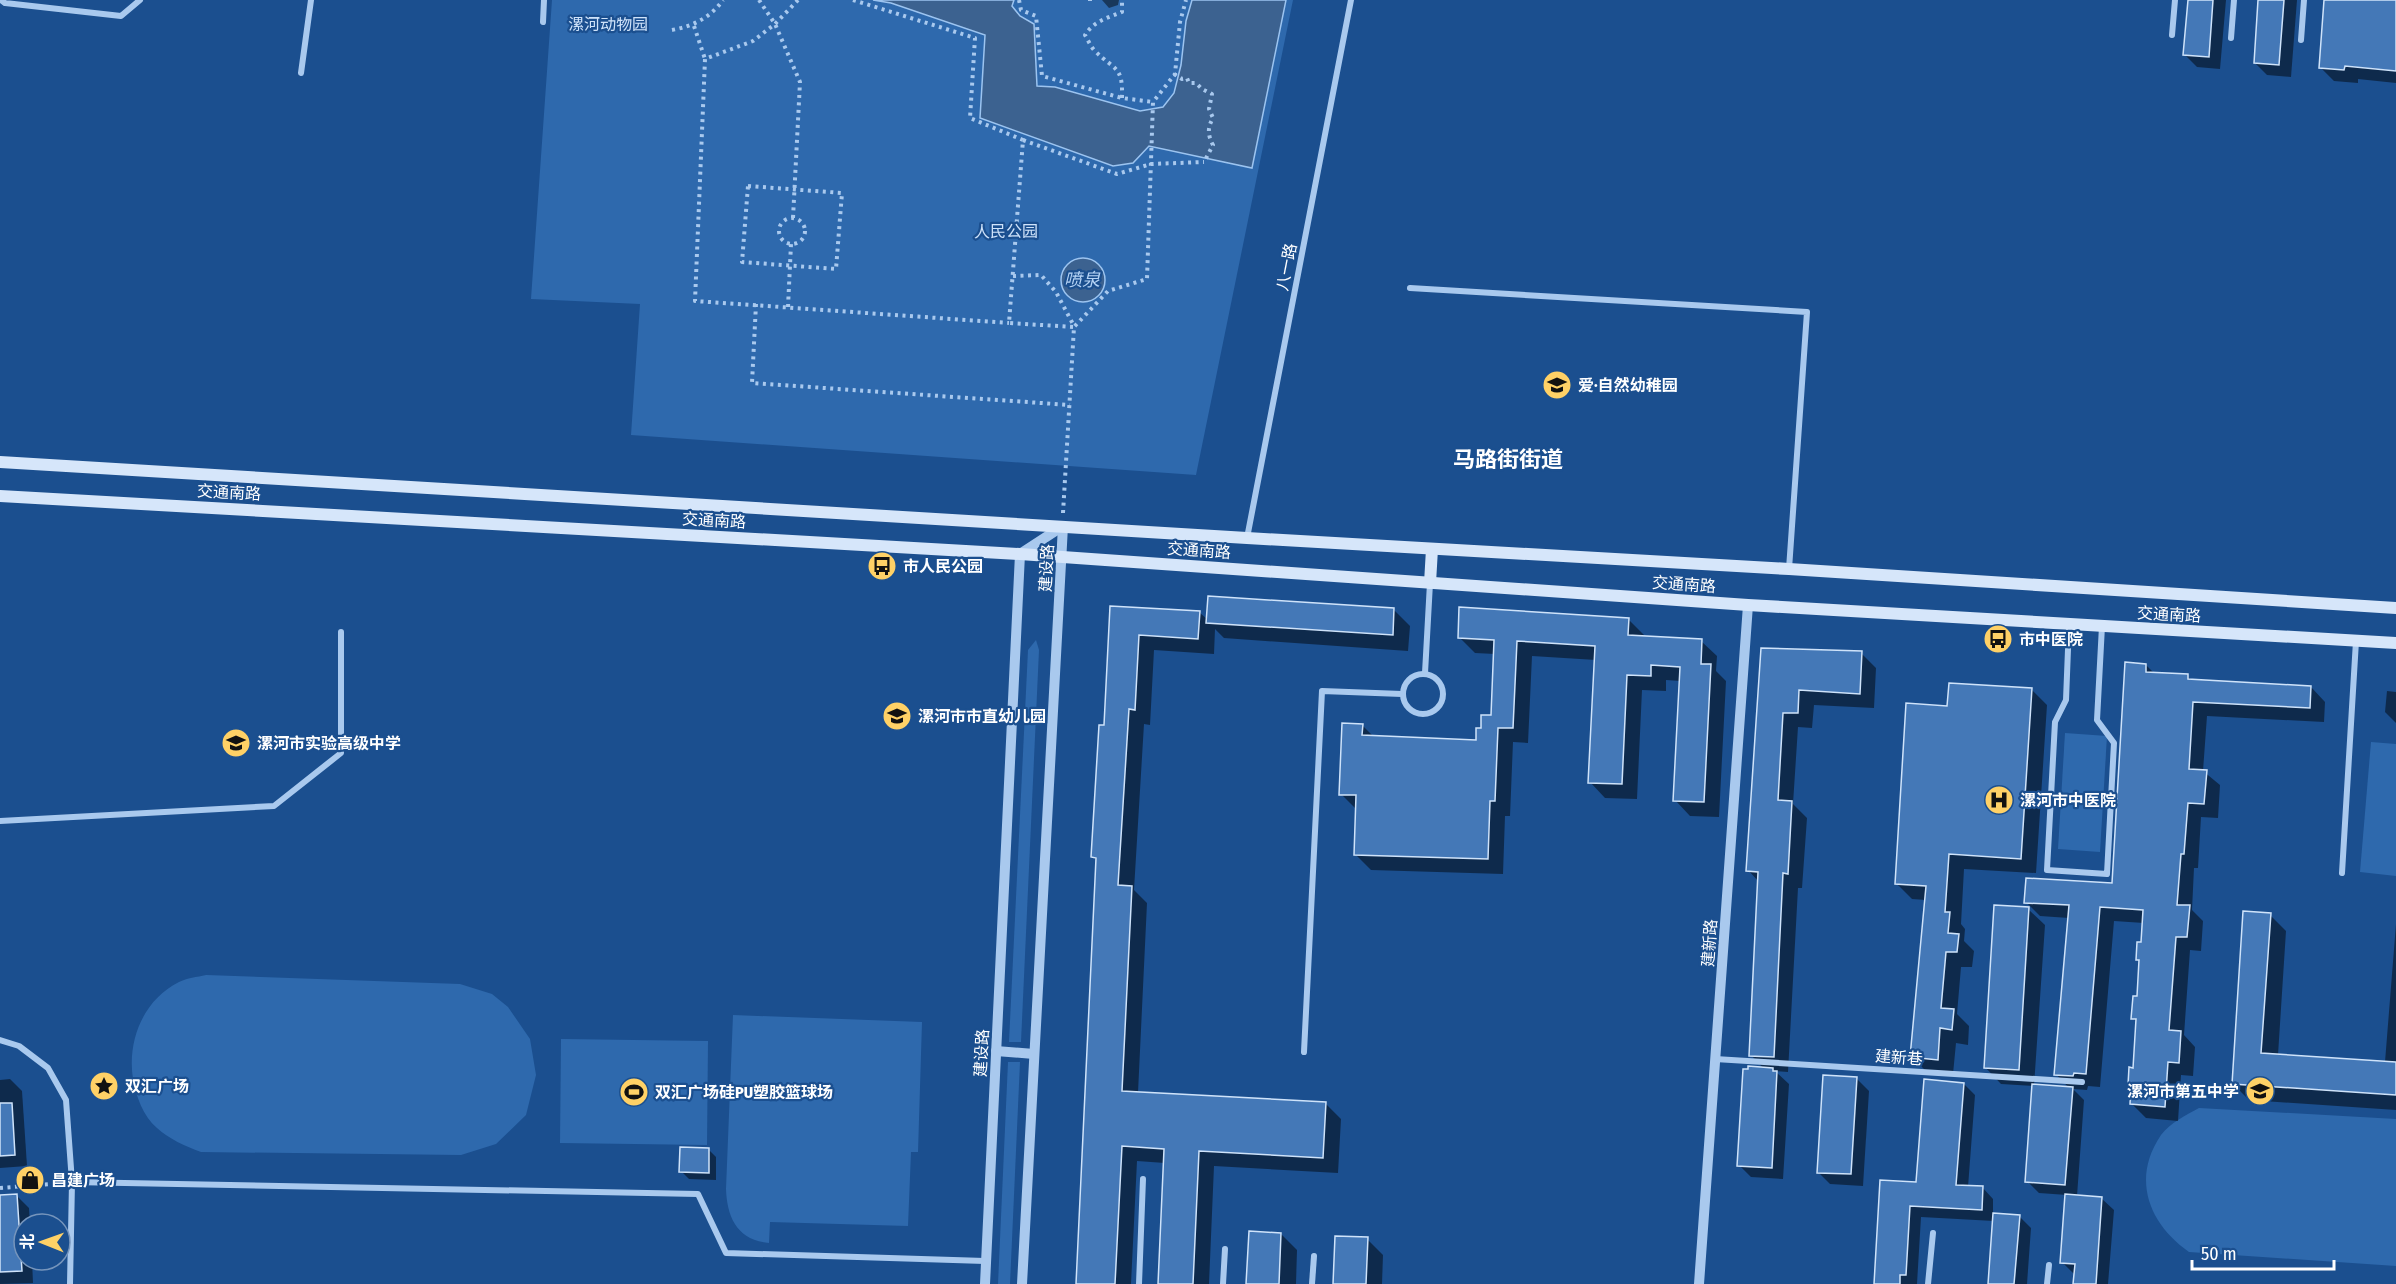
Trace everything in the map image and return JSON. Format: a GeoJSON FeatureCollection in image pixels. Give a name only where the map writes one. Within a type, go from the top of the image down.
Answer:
{"type":"FeatureCollection","features":[{"type":"Feature","properties":{"kind":"main road","name":"交通南路"},"geometry":{"type":"LineString","coordinates":[[0,462],[1789,569],[2396,608]]}},
{"type":"Feature","properties":{"kind":"main road","name":"交通南路"},"geometry":{"type":"LineString","coordinates":[[0,496],[1061,556],[1748,605],[2396,644]]}},
{"type":"Feature","properties":{"kind":"main road"},"geometry":{"type":"LineString","coordinates":[[1430,583],[1432,549]]}},
{"type":"Feature","properties":{"kind":"street"},"geometry":{"type":"LineString","coordinates":[[1,0],[5,3],[121,16],[140,0]]}},
{"type":"Feature","properties":{"kind":"street"},"geometry":{"type":"LineString","coordinates":[[302,74],[311,0]]}},
{"type":"Feature","properties":{"kind":"street"},"geometry":{"type":"LineString","coordinates":[[543,22],[544,0]]}},
{"type":"Feature","properties":{"kind":"street","name":"八一路"},"geometry":{"type":"LineString","coordinates":[[1247,538],[1351,0]]}},
{"type":"Feature","properties":{"kind":"street"},"geometry":{"type":"LineString","coordinates":[[2172,35],[2175,0]]}},
{"type":"Feature","properties":{"kind":"street"},"geometry":{"type":"LineString","coordinates":[[2231,38],[2234,0]]}},
{"type":"Feature","properties":{"kind":"street"},"geometry":{"type":"LineString","coordinates":[[2301,40],[2304,0]]}},
{"type":"Feature","properties":{"kind":"street"},"geometry":{"type":"LineString","coordinates":[[1410,288],[1808,312],[1789,569]]}},
{"type":"Feature","properties":{"kind":"street","name":"建设路"},"geometry":{"type":"LineString","coordinates":[[985,1284],[1020,554],[1063,526]]}},
{"type":"Feature","properties":{"kind":"street","name":"建设路"},"geometry":{"type":"LineString","coordinates":[[1022,1284],[1063,526]]}},
{"type":"Feature","properties":{"kind":"street"},"geometry":{"type":"LineString","coordinates":[[1425,674],[1430,583]]}},
{"type":"Feature","properties":{"kind":"street","name":"建新路"},"geometry":{"type":"LineString","coordinates":[[1699,1284],[1748,605]]}},
{"type":"Feature","properties":{"kind":"street"},"geometry":{"type":"LineString","coordinates":[[2069,624],[2066,700],[2055,722],[2047,870],[2107,874],[2114,743],[2097,720],[2102,626]]}},
{"type":"Feature","properties":{"kind":"street"},"geometry":{"type":"LineString","coordinates":[[0,821],[274,806],[341,753],[341,632]]}},
{"type":"Feature","properties":{"kind":"street"},"geometry":{"type":"LineString","coordinates":[[2342,873],[2356,641]]}},
{"type":"Feature","properties":{"kind":"street"},"geometry":{"type":"LineString","coordinates":[[1425,674],[1436,679],[1443,690],[1437,708],[1425,714],[1412,711],[1402,694],[1404,687],[1412,677],[1425,674]]}},
{"type":"Feature","properties":{"kind":"street"},"geometry":{"type":"LineString","coordinates":[[1304,1052],[1322,691],[1402,694]]}},
{"type":"Feature","properties":{"kind":"street"},"geometry":{"type":"LineString","coordinates":[[0,1041],[19,1046],[48,1068],[66,1100],[72,1182],[70,1284]]}},
{"type":"Feature","properties":{"kind":"street"},"geometry":{"type":"LineString","coordinates":[[996,1051],[1034,1054]]}},
{"type":"Feature","properties":{"kind":"street","name":"建新巷"},"geometry":{"type":"LineString","coordinates":[[1716,1059],[2082,1083]]}},
{"type":"Feature","properties":{"kind":"street"},"geometry":{"type":"LineString","coordinates":[[1139,1284],[1143,1179]]}},
{"type":"Feature","properties":{"kind":"street"},"geometry":{"type":"LineString","coordinates":[[72,1182],[698,1194],[726,1253],[986,1261]]}},
{"type":"Feature","properties":{"kind":"street"},"geometry":{"type":"LineString","coordinates":[[1928,1284],[1933,1233]]}},
{"type":"Feature","properties":{"kind":"street"},"geometry":{"type":"LineString","coordinates":[[1224,1284],[1225,1249]]}},
{"type":"Feature","properties":{"kind":"street"},"geometry":{"type":"LineString","coordinates":[[1312,1284],[1314,1256]]}},
{"type":"Feature","properties":{"kind":"street"},"geometry":{"type":"LineString","coordinates":[[2047,1284],[2049,1265]]}},
{"type":"Feature","properties":{"kind":"path"},"geometry":{"type":"LineString","coordinates":[[672,30],[694,26],[723,0]]}},
{"type":"Feature","properties":{"kind":"path"},"geometry":{"type":"LineString","coordinates":[[759,0],[775,24],[800,82],[793,218]]}},
{"type":"Feature","properties":{"kind":"path"},"geometry":{"type":"LineString","coordinates":[[705,59],[753,41],[775,24],[798,0]]}},
{"type":"Feature","properties":{"kind":"path"},"geometry":{"type":"LineString","coordinates":[[853,0],[975,38],[970,118],[1023,141],[1117,174],[1151,164],[1204,162],[1213,145],[1208,136],[1212,118],[1209,109],[1212,94],[1196,83],[1189,83],[1187,78],[1182,79],[1174,74]]}},
{"type":"Feature","properties":{"kind":"path"},"geometry":{"type":"LineString","coordinates":[[1019,0],[1022,10],[1036,16],[1042,76],[1122,98],[1153,102]]}},
{"type":"Feature","properties":{"kind":"path"},"geometry":{"type":"LineString","coordinates":[[1122,0],[1122,12],[1098,21],[1085,35],[1094,50],[1116,68],[1122,81],[1122,98]]}},
{"type":"Feature","properties":{"kind":"path"},"geometry":{"type":"LineString","coordinates":[[1074,327],[1108,291],[1147,279],[1153,102],[1174,74],[1180,22],[1186,0]]}},
{"type":"Feature","properties":{"kind":"path"},"geometry":{"type":"LineString","coordinates":[[694,26],[705,59],[695,301],[1074,327]]}},
{"type":"Feature","properties":{"kind":"path"},"geometry":{"type":"LineString","coordinates":[[1009,323],[1023,141]]}},
{"type":"Feature","properties":{"kind":"path"},"geometry":{"type":"LineString","coordinates":[[748,186],[842,193],[836,269],[790,266],[742,262],[748,186]]}},
{"type":"Feature","properties":{"kind":"path"},"geometry":{"type":"LineString","coordinates":[[793,218],[804,225],[805,232],[803,238],[791,244],[785,242],[779,230],[781,224],[793,218]]}},
{"type":"Feature","properties":{"kind":"path"},"geometry":{"type":"LineString","coordinates":[[788,307],[791,244]]}},
{"type":"Feature","properties":{"kind":"path"},"geometry":{"type":"LineString","coordinates":[[1013,276],[1041,275],[1056,292],[1074,327],[1063,526]]}},
{"type":"Feature","properties":{"kind":"path"},"geometry":{"type":"LineString","coordinates":[[756,304],[752,383],[1070,405]]}},
{"type":"Feature","properties":{"kind":"path"},"geometry":{"type":"LineString","coordinates":[[0,1188],[72,1182]]}},
{"type":"Feature","properties":{"kind":"green space","name":"人民公园"},"geometry":{"type":"Polygon","coordinates":[[[552,0],[1293,0],[1196,475],[631,435],[640,304],[531,299],[552,0]]]}},
{"type":"Feature","properties":{"kind":"green space"},"geometry":{"type":"Polygon","coordinates":[[[1036,640],[1039,650],[1021,1042],[1009,1042],[1028,650],[1036,640]]]}},
{"type":"Feature","properties":{"kind":"green space"},"geometry":{"type":"Polygon","coordinates":[[[2065,733],[2107,736],[2100,852],[2058,849],[2065,733]]]}},
{"type":"Feature","properties":{"kind":"green space"},"geometry":{"type":"Polygon","coordinates":[[[2371,742],[2396,744],[2396,876],[2360,872],[2371,742]]]}},
{"type":"Feature","properties":{"kind":"green space"},"geometry":{"type":"Polygon","coordinates":[[[206,975],[460,984],[492,994],[508,1007],[530,1039],[536,1075],[526,1115],[496,1144],[461,1155],[201,1152],[189,1147],[162,1132],[144,1112],[133,1079],[133,1050],[140,1023],[156,999],[179,982],[206,975]]]}},
{"type":"Feature","properties":{"kind":"green space"},"geometry":{"type":"Polygon","coordinates":[[[733,1015],[922,1022],[918,1152],[911,1152],[908,1226],[770,1222],[769,1243],[749,1237],[736,1225],[729,1209],[726,1189],[733,1015]]]}},
{"type":"Feature","properties":{"kind":"green space","name":"双汇广场硅PU塑胶篮球场"},"geometry":{"type":"Polygon","coordinates":[[[561,1039],[708,1041],[707,1145],[560,1143],[561,1039]]]}},
{"type":"Feature","properties":{"kind":"green space"},"geometry":{"type":"Polygon","coordinates":[[[1008,1062],[1020,1062],[1010,1284],[998,1284],[1008,1062]]]}},
{"type":"Feature","properties":{"kind":"green space"},"geometry":{"type":"Polygon","coordinates":[[[2199,1108],[2396,1119],[2396,1266],[2189,1252],[2175,1241],[2155,1214],[2149,1200],[2146,1184],[2147,1168],[2161,1135],[2178,1120],[2199,1108]]]}},
{"type":"Feature","properties":{"kind":"water"},"geometry":{"type":"Polygon","coordinates":[[[873,0],[1014,0],[1012,6],[1020,16],[1034,24],[1037,86],[1055,87],[1140,111],[1163,107],[1174,93],[1181,65],[1186,21],[1192,0],[1286,0],[1252,168],[1149,146],[1133,163],[1113,166],[980,118],[985,35],[891,3],[873,0]]]}},
{"type":"Feature","properties":{"kind":"water","name":"喷泉"},"geometry":{"type":"Polygon","coordinates":[[[1083,258],[1098,265],[1105,280],[1098,295],[1083,302],[1068,295],[1061,280],[1068,265],[1083,258]]]}},
{"type":"Feature","properties":{"kind":"building"},"geometry":{"type":"Polygon","coordinates":[[[2188,0],[2213,0],[2209,57],[2183,55],[2188,0]]]}},
{"type":"Feature","properties":{"kind":"building"},"geometry":{"type":"Polygon","coordinates":[[[2258,0],[2284,0],[2279,65],[2254,63],[2258,0]]]}},
{"type":"Feature","properties":{"kind":"building"},"geometry":{"type":"Polygon","coordinates":[[[2324,0],[2396,0],[2396,71],[2345,66],[2344,70],[2319,68],[2324,0]]]}},
{"type":"Feature","properties":{"kind":"building"},"geometry":{"type":"Polygon","coordinates":[[[1208,596],[1394,608],[1393,635],[1206,623],[1208,596]]]}},
{"type":"Feature","properties":{"kind":"building"},"geometry":{"type":"Polygon","coordinates":[[[1110,606],[1200,611],[1198,639],[1139,635],[1135,710],[1129,709],[1118,885],[1132,886],[1122,1091],[1326,1102],[1323,1158],[1199,1151],[1193,1284],[1158,1284],[1164,1149],[1122,1146],[1115,1284],[1076,1284],[1096,858],[1091,857],[1099,725],[1104,725],[1110,606]]]}},
{"type":"Feature","properties":{"kind":"building"},"geometry":{"type":"Polygon","coordinates":[[[1459,607],[1629,618],[1628,635],[1702,639],[1701,664],[1711,664],[1704,802],[1673,801],[1680,667],[1651,665],[1651,676],[1627,675],[1622,784],[1588,783],[1595,646],[1517,641],[1513,728],[1498,728],[1495,801],[1490,801],[1488,859],[1354,855],[1356,795],[1339,795],[1342,723],[1363,724],[1362,735],[1476,740],[1476,728],[1481,728],[1481,715],[1491,715],[1494,640],[1458,638],[1459,607]]]}},
{"type":"Feature","properties":{"kind":"building"},"geometry":{"type":"Polygon","coordinates":[[[1761,648],[1862,651],[1860,694],[1799,690],[1798,713],[1783,713],[1778,800],[1792,801],[1788,874],[1783,873],[1774,1057],[1749,1056],[1758,872],[1746,871],[1761,648]]]}},
{"type":"Feature","properties":{"kind":"building"},"geometry":{"type":"Polygon","coordinates":[[[2125,662],[2146,664],[2146,672],[2188,674],[2188,679],[2311,686],[2310,708],[2193,702],[2189,769],[2207,770],[2204,804],[2188,803],[2184,854],[2181,854],[2177,905],[2190,905],[2187,937],[2176,937],[2169,1030],[2181,1031],[2179,1063],[2168,1062],[2165,1107],[2130,1104],[2129,1067],[2133,1068],[2136,1019],[2131,1019],[2133,996],[2137,996],[2139,960],[2136,960],[2137,942],[2141,942],[2143,910],[2100,907],[2086,1074],[2054,1075],[2069,905],[2024,903],[2026,878],[2112,883],[2125,662]]]}},
{"type":"Feature","properties":{"kind":"building"},"geometry":{"type":"Polygon","coordinates":[[[1949,683],[2032,688],[2021,859],[1949,854],[1945,912],[1950,912],[1948,933],[1959,934],[1957,952],[1946,952],[1941,1008],[1954,1009],[1952,1030],[1940,1028],[1938,1060],[1910,1057],[1926,886],[1895,884],[1906,703],[1947,706],[1949,683]]]}},
{"type":"Feature","properties":{"kind":"building"},"geometry":{"type":"Polygon","coordinates":[[[1994,905],[2029,907],[2019,1070],[1984,1068],[1994,905]]]}},
{"type":"Feature","properties":{"kind":"building"},"geometry":{"type":"Polygon","coordinates":[[[2243,911],[2271,913],[2261,1053],[2396,1062],[2396,1095],[2232,1084],[2243,911]]]}},
{"type":"Feature","properties":{"kind":"building"},"geometry":{"type":"Polygon","coordinates":[[[1748,1066],[1773,1068],[1773,1071],[1777,1071],[1772,1168],[1737,1166],[1743,1069],[1748,1069],[1748,1066]]]}},
{"type":"Feature","properties":{"kind":"building"},"geometry":{"type":"Polygon","coordinates":[[[1823,1075],[1857,1077],[1851,1174],[1817,1173],[1823,1075]]]}},
{"type":"Feature","properties":{"kind":"building"},"geometry":{"type":"Polygon","coordinates":[[[1924,1079],[1964,1083],[1956,1185],[1983,1186],[1982,1210],[1910,1206],[1906,1275],[1900,1275],[1900,1284],[1874,1284],[1880,1180],[1916,1182],[1924,1079]]]}},
{"type":"Feature","properties":{"kind":"building"},"geometry":{"type":"Polygon","coordinates":[[[2032,1084],[2073,1087],[2065,1185],[2025,1182],[2032,1084]]]}},
{"type":"Feature","properties":{"kind":"building"},"geometry":{"type":"Polygon","coordinates":[[[0,1103],[12,1103],[15,1155],[0,1156],[0,1103]]]}},
{"type":"Feature","properties":{"kind":"building"},"geometry":{"type":"Polygon","coordinates":[[[680,1147],[709,1148],[709,1173],[679,1172],[680,1147]]]}},
{"type":"Feature","properties":{"kind":"building"},"geometry":{"type":"Polygon","coordinates":[[[17,1194],[18,1212],[12,1212],[12,1271],[0,1272],[0,1195],[17,1194]]]}},
{"type":"Feature","properties":{"kind":"building"},"geometry":{"type":"Polygon","coordinates":[[[2065,1194],[2102,1197],[2096,1284],[2073,1284],[2075,1264],[2060,1263],[2065,1194]]]}},
{"type":"Feature","properties":{"kind":"building"},"geometry":{"type":"Polygon","coordinates":[[[1993,1213],[2020,1215],[2014,1284],[1988,1284],[1993,1213]]]}},
{"type":"Feature","properties":{"kind":"building"},"geometry":{"type":"Polygon","coordinates":[[[1249,1231],[1281,1233],[1279,1284],[1246,1284],[1249,1231]]]}},
{"type":"Feature","properties":{"kind":"building"},"geometry":{"type":"Polygon","coordinates":[[[1335,1236],[1368,1237],[1366,1284],[1333,1284],[1335,1236]]]}},
{"type":"Feature","properties":{"kind":"place","name":"爱·自然幼稚园"},"geometry":{"type":"Point","coordinates":[1557,385]}},
{"type":"Feature","properties":{"kind":"place","name":"市人民公园"},"geometry":{"type":"Point","coordinates":[882,566]}},
{"type":"Feature","properties":{"kind":"place","name":"市中医院"},"geometry":{"type":"Point","coordinates":[1998,639]}},
{"type":"Feature","properties":{"kind":"place","name":"漯河市市直幼儿园"},"geometry":{"type":"Point","coordinates":[897,716]}},
{"type":"Feature","properties":{"kind":"place","name":"漯河市实验高级中学"},"geometry":{"type":"Point","coordinates":[236,743]}},
{"type":"Feature","properties":{"kind":"place","name":"漯河市中医院"},"geometry":{"type":"Point","coordinates":[1999,800]}},
{"type":"Feature","properties":{"kind":"place","name":"双汇广场"},"geometry":{"type":"Point","coordinates":[104,1086]}},
{"type":"Feature","properties":{"kind":"place","name":"漯河市第五中学"},"geometry":{"type":"Point","coordinates":[2260,1091]}},
{"type":"Feature","properties":{"kind":"place","name":"双汇广场硅PU塑胶篮球场"},"geometry":{"type":"Point","coordinates":[634,1092]}},
{"type":"Feature","properties":{"kind":"place","name":"昌建广场"},"geometry":{"type":"Point","coordinates":[30,1180]}},
{"type":"Feature","properties":{"kind":"district","name":"马路街街道"},"geometry":{"type":"Point","coordinates":[1508,459]}},
{"type":"Feature","properties":{"kind":"park label","name":"漯河动物园"},"geometry":{"type":"Point","coordinates":[608,24]}}]}
